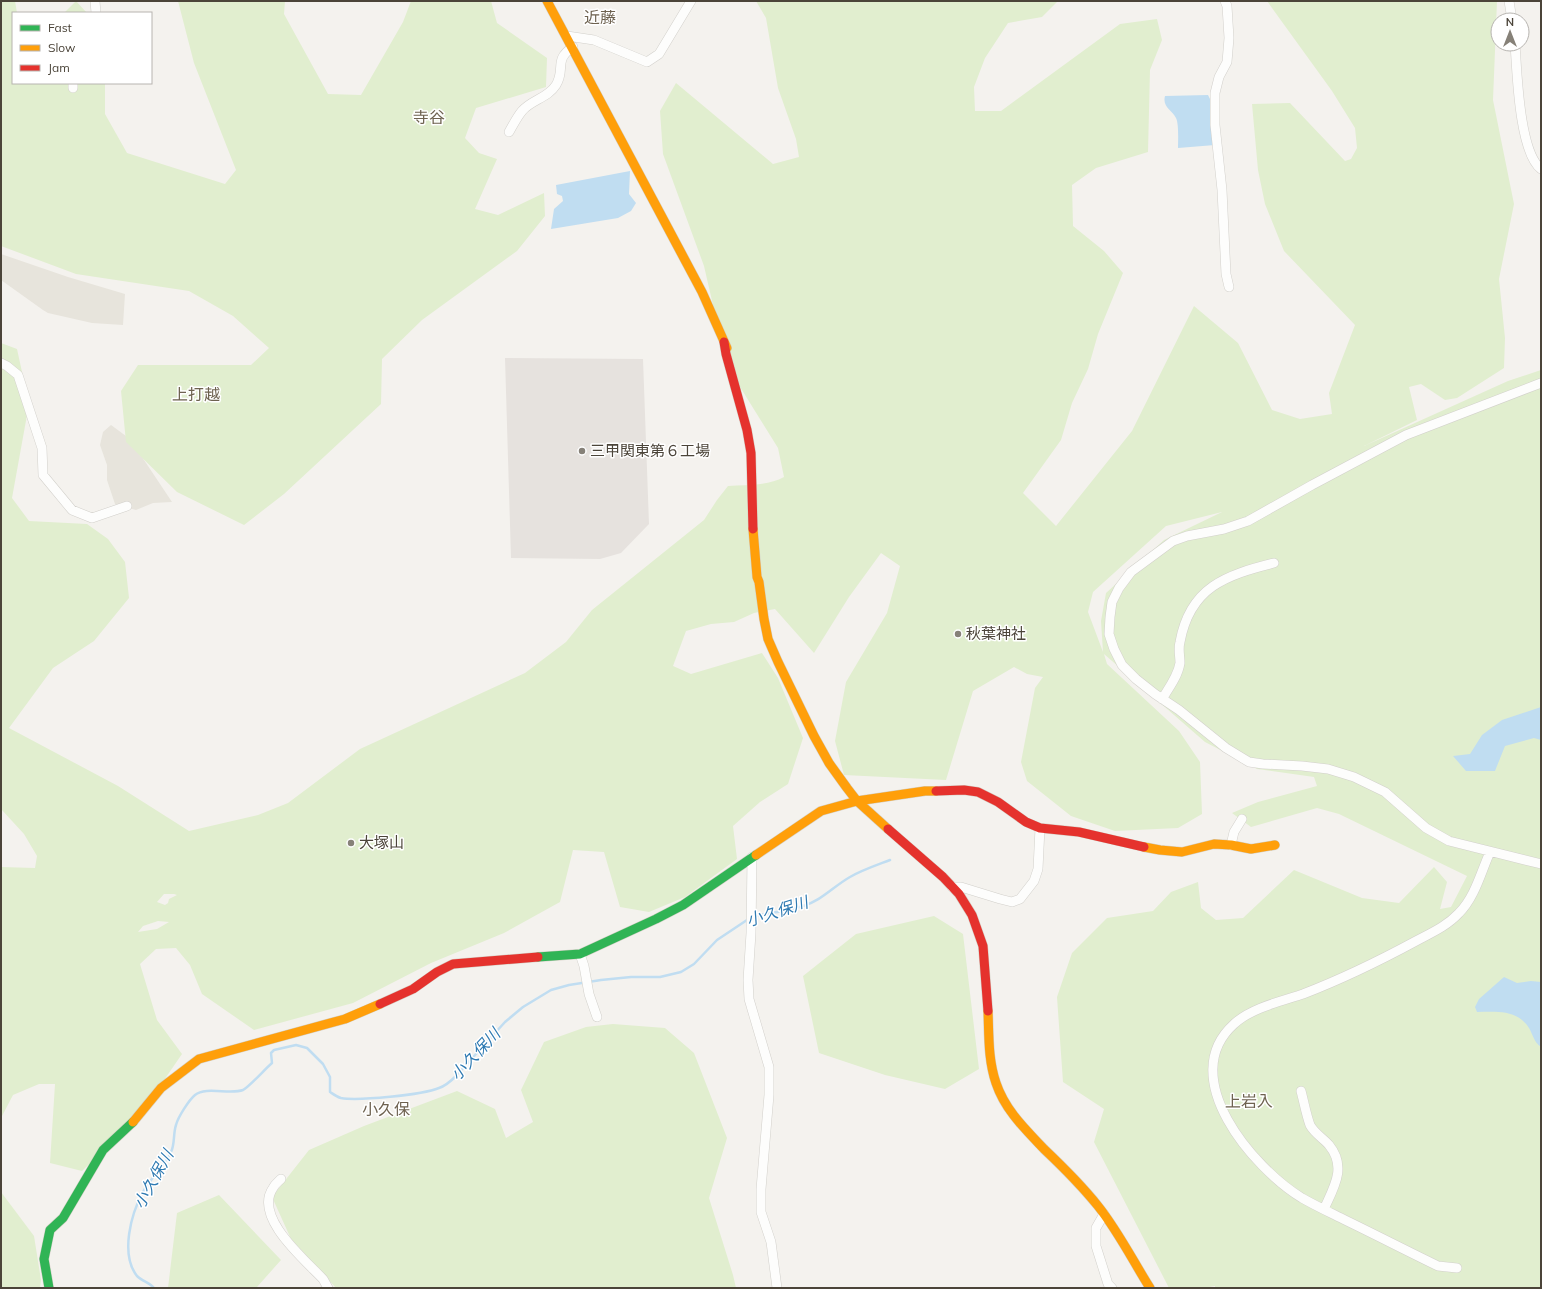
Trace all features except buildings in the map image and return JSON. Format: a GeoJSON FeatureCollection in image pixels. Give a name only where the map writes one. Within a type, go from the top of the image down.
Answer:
{"type":"FeatureCollection","features":[{"type":"Feature","properties":{"kind":"street"},"geometry":{"type":"LineString","coordinates":[[95,1],[96,12]]}},
{"type":"Feature","properties":{"kind":"street"},"geometry":{"type":"LineString","coordinates":[[548,1],[702,292],[724,342],[730,352],[755,442],[759,479],[761,576],[759,582],[766,630],[776,656],[823,754],[833,771],[857,801],[952,887],[965,903],[972,915],[981,937],[986,977],[990,1057],[996,1083],[1002,1097],[1016,1120],[1081,1186],[1104,1214],[1150,1288]]}},
{"type":"Feature","properties":{"kind":"street"},"geometry":{"type":"LineString","coordinates":[[567,36],[594,40],[647,62],[659,54],[691,1]]}},
{"type":"Feature","properties":{"kind":"street"},"geometry":{"type":"LineString","coordinates":[[1225,1],[1227,6],[1227,62],[1219,77],[1216,93],[1215,125],[1222,190],[1226,274],[1229,287]]}},
{"type":"Feature","properties":{"kind":"street"},"geometry":{"type":"LineString","coordinates":[[1509,1],[1511,12]]}},
{"type":"Feature","properties":{"kind":"street"},"geometry":{"type":"LineString","coordinates":[[509,132],[522,111],[552,91],[557,83],[563,56],[573,47]]}},
{"type":"Feature","properties":{"kind":"street"},"geometry":{"type":"LineString","coordinates":[[1516,52],[1521,116],[1529,151],[1537,166],[1541,168]]}},
{"type":"Feature","properties":{"kind":"street"},"geometry":{"type":"LineString","coordinates":[[1,363],[18,375],[42,448],[43,475],[72,510],[92,518],[127,506]]}},
{"type":"Feature","properties":{"kind":"street"},"geometry":{"type":"LineString","coordinates":[[1541,383],[1406,435],[1333,473],[1248,521],[1224,529],[1187,536],[1173,541],[1131,572],[1119,588],[1112,602],[1109,634],[1122,665],[1136,679],[1179,710],[1226,748],[1249,762],[1328,769],[1354,777],[1385,792],[1426,828],[1449,841],[1541,864]]}},
{"type":"Feature","properties":{"kind":"street"},"geometry":{"type":"LineString","coordinates":[[1162,699],[1177,674],[1180,664],[1179,643],[1190,610],[1197,600],[1211,587],[1226,578],[1244,571],[1274,563]]}},
{"type":"Feature","properties":{"kind":"street"},"geometry":{"type":"LineString","coordinates":[[49,1288],[44,1259],[50,1230],[63,1218],[103,1150],[136,1120],[161,1088],[199,1059],[345,1019],[413,989],[437,972],[453,964],[580,954],[656,920],[683,905],[752,857],[821,812],[857,801],[925,791],[964,790],[978,792],[998,802],[1026,822],[1040,828],[1079,832],[1160,850],[1182,852],[1214,844],[1231,845],[1251,849],[1275,845]]}},
{"type":"Feature","properties":{"kind":"street"},"geometry":{"type":"LineString","coordinates":[[1231,845],[1234,832],[1242,819]]}},
{"type":"Feature","properties":{"kind":"street"},"geometry":{"type":"LineString","coordinates":[[952,887],[961,887],[1012,902],[1020,899],[1034,881],[1038,869],[1040,828]]}},
{"type":"Feature","properties":{"kind":"street"},"geometry":{"type":"LineString","coordinates":[[1457,1268],[1438,1266],[1302,1198],[1269,1172],[1248,1151],[1232,1127],[1215,1094],[1212,1076],[1215,1056],[1220,1039],[1234,1024],[1250,1013],[1317,988],[1376,963],[1447,925],[1460,913],[1473,893],[1490,852]]}},
{"type":"Feature","properties":{"kind":"street"},"geometry":{"type":"LineString","coordinates":[[752,857],[752,924],[748,980],[749,999],[768,1067],[769,1095],[761,1189],[761,1212],[771,1242],[777,1288]]}},
{"type":"Feature","properties":{"kind":"street"},"geometry":{"type":"LineString","coordinates":[[580,954],[597,1017]]}},
{"type":"Feature","properties":{"kind":"street"},"geometry":{"type":"LineString","coordinates":[[1301,1091],[1311,1126],[1336,1156],[1339,1166],[1337,1181],[1324,1209]]}},
{"type":"Feature","properties":{"kind":"street"},"geometry":{"type":"LineString","coordinates":[[281,1179],[272,1188],[269,1198],[270,1214],[277,1229],[323,1279],[328,1288]]}},
{"type":"Feature","properties":{"kind":"street"},"geometry":{"type":"LineString","coordinates":[[1104,1214],[1096,1228],[1096,1246],[1108,1284],[1112,1288]]}},
{"type":"Feature","properties":{"kind":"shaded area"},"geometry":{"type":"Polygon","coordinates":[[[1,254],[68,277],[125,294],[123,325],[92,323],[48,313],[1,280],[1,254]]]}},
{"type":"Feature","properties":{"kind":"shaded area"},"geometry":{"type":"Polygon","coordinates":[[[505,358],[643,359],[649,524],[621,553],[600,559],[511,558],[505,358]]]}},
{"type":"Feature","properties":{"kind":"shaded area"},"geometry":{"type":"Polygon","coordinates":[[[111,425],[130,439],[172,502],[153,503],[136,510],[115,504],[107,480],[107,465],[100,445],[103,432],[111,425]]]}},
{"type":"Feature","properties":{"kind":"green space"},"geometry":{"type":"Polygon","coordinates":[[[1,1],[15,1],[17,12],[12,12],[12,84],[105,84],[105,114],[127,153],[225,184],[236,170],[194,63],[178,1],[285,1],[284,14],[328,94],[361,95],[403,22],[411,1],[491,1],[497,23],[547,58],[546,87],[476,108],[465,138],[479,153],[497,159],[475,209],[498,215],[544,193],[545,216],[517,251],[422,320],[382,359],[381,404],[284,494],[244,525],[177,492],[126,442],[121,391],[138,365],[251,365],[269,348],[233,316],[189,291],[76,274],[1,246],[1,1]]]}},
{"type":"Feature","properties":{"kind":"green space"},"geometry":{"type":"Polygon","coordinates":[[[76,1],[86,12],[65,12],[76,1]]]}},
{"type":"Feature","properties":{"kind":"green space"},"geometry":{"type":"Polygon","coordinates":[[[756,1],[1058,1],[1042,17],[1008,23],[985,58],[974,87],[975,111],[1001,111],[1120,24],[1157,19],[1162,40],[1150,70],[1148,152],[1096,168],[1072,185],[1073,226],[1104,251],[1123,273],[1098,334],[1088,369],[1072,403],[1061,440],[1023,493],[1056,526],[1132,431],[1194,306],[1238,343],[1272,410],[1300,419],[1332,414],[1329,393],[1355,325],[1284,251],[1265,204],[1258,170],[1252,104],[1290,103],[1345,161],[1351,159],[1357,148],[1355,128],[1332,91],[1267,1],[1497,1],[1497,12],[1490,12],[1490,52],[1495,52],[1493,100],[1514,204],[1499,279],[1505,338],[1504,368],[1457,398],[1445,400],[1421,384],[1409,387],[1417,420],[1364,446],[1508,381],[1541,370],[1541,1288],[1215,1288],[1215,1286],[1204,1288],[1169,1288],[1094,1142],[1104,1109],[1063,1082],[1057,997],[1072,953],[1107,918],[1153,911],[1171,892],[1198,882],[1201,908],[1216,920],[1243,918],[1294,870],[1362,898],[1399,903],[1434,867],[1447,882],[1440,909],[1451,907],[1467,876],[1339,814],[1317,808],[1251,827],[1232,813],[1258,802],[1317,786],[1314,777],[1257,769],[1205,742],[1104,654],[1107,664],[1179,731],[1200,762],[1202,814],[1178,828],[1115,831],[1071,816],[1027,781],[1021,762],[1035,688],[1043,677],[1027,674],[1014,667],[973,691],[946,780],[844,775],[835,741],[846,682],[887,613],[900,566],[881,553],[849,597],[814,653],[775,609],[754,613],[734,622],[711,624],[686,631],[673,666],[691,674],[762,653],[778,678],[803,738],[788,784],[760,802],[733,826],[737,859],[685,897],[649,912],[620,907],[604,852],[573,850],[560,902],[504,933],[431,963],[353,1003],[254,1030],[202,994],[190,965],[176,948],[156,949],[140,964],[157,1020],[182,1054],[140,1115],[82,1171],[50,1163],[55,1084],[39,1084],[13,1095],[1,1118],[1,867],[35,868],[37,856],[24,834],[1,809],[1,343],[17,349],[29,404],[12,498],[29,521],[87,524],[108,539],[125,562],[129,598],[94,641],[53,668],[9,728],[118,786],[189,831],[258,815],[288,803],[360,749],[525,673],[566,642],[592,610],[704,520],[728,486],[764,484],[784,477],[778,448],[727,366],[704,266],[663,154],[660,111],[676,83],[773,164],[799,157],[796,139],[778,88],[766,18],[756,1]],[[1222,512],[1166,526],[1093,592],[1088,612],[1103,652],[1101,621],[1106,593],[1164,540],[1222,512]],[[164,894],[157,902],[165,905],[168,903],[169,899],[177,895],[174,894],[164,894]],[[158,921],[143,926],[138,932],[157,929],[169,922],[158,921]]]}},
{"type":"Feature","properties":{"kind":"green space"},"geometry":{"type":"Polygon","coordinates":[[[934,916],[963,934],[979,1069],[945,1089],[885,1075],[819,1053],[803,976],[856,934],[934,916]]]}},
{"type":"Feature","properties":{"kind":"green space"},"geometry":{"type":"Polygon","coordinates":[[[613,1024],[665,1028],[694,1053],[727,1138],[709,1198],[736,1288],[336,1288],[291,1239],[272,1197],[309,1150],[364,1126],[457,1091],[495,1109],[506,1138],[533,1122],[521,1090],[544,1042],[586,1027],[613,1024]]]}},
{"type":"Feature","properties":{"kind":"green space"},"geometry":{"type":"Polygon","coordinates":[[[1,1192],[34,1236],[41,1280],[40,1288],[1,1288],[1,1192]]]}},
{"type":"Feature","properties":{"kind":"green space"},"geometry":{"type":"Polygon","coordinates":[[[219,1195],[281,1260],[257,1287],[259,1288],[168,1288],[177,1213],[219,1195]]]}},
{"type":"Feature","properties":{"kind":"water"},"geometry":{"type":"Polygon","coordinates":[[[1208,95],[1211,101],[1215,145],[1178,148],[1177,121],[1166,106],[1164,100],[1165,96],[1208,95]]]}},
{"type":"Feature","properties":{"kind":"water"},"geometry":{"type":"Polygon","coordinates":[[[630,171],[629,194],[636,203],[631,211],[618,218],[551,229],[554,209],[563,201],[562,196],[557,194],[556,185],[630,171]]]}},
{"type":"Feature","properties":{"kind":"water"},"geometry":{"type":"Polygon","coordinates":[[[1541,707],[1541,740],[1534,738],[1505,746],[1495,771],[1466,771],[1453,756],[1470,754],[1482,735],[1502,720],[1541,707]]]}},
{"type":"Feature","properties":{"kind":"water"},"geometry":{"type":"Polygon","coordinates":[[[1504,977],[1517,983],[1531,981],[1541,982],[1541,1047],[1535,1041],[1529,1028],[1518,1017],[1499,1012],[1477,1012],[1475,1007],[1479,999],[1504,977]]]}},
{"type":"Feature","properties":{"kind":"waterway","name":"小久保川"},"geometry":{"type":"LineString","coordinates":[[754,916],[810,904],[855,874],[890,860]]}},
{"type":"Feature","properties":{"kind":"waterway","name":"小久保川"},"geometry":{"type":"LineString","coordinates":[[154,1288],[137,1276],[132,1267],[128,1246],[131,1222],[143,1192],[171,1152],[177,1122],[195,1095],[205,1091],[232,1092],[243,1090],[272,1063],[271,1053],[274,1050],[296,1045],[307,1048],[323,1064],[330,1077],[330,1092],[341,1098],[361,1099],[390,1097],[431,1091],[443,1086],[456,1076],[505,1022],[523,1007],[551,990],[569,985],[601,980],[631,977],[660,977],[681,972],[694,964],[717,940],[750,918]]}},
{"type":"Feature","properties":{"kind":"traffic: fast"},"geometry":{"type":"LineString","coordinates":[[538,957],[580,954],[656,919],[683,905],[756,855]]}},
{"type":"Feature","properties":{"kind":"traffic: fast"},"geometry":{"type":"LineString","coordinates":[[49,1288],[44,1259],[50,1230],[63,1218],[103,1150],[133,1122]]}},
{"type":"Feature","properties":{"kind":"traffic: slow"},"geometry":{"type":"LineString","coordinates":[[547,1],[702,292],[727,348]]}},
{"type":"Feature","properties":{"kind":"traffic: slow"},"geometry":{"type":"LineString","coordinates":[[753,529],[757,577],[764,619],[768,639],[778,662],[814,736],[829,763],[857,801],[888,829]]}},
{"type":"Feature","properties":{"kind":"traffic: slow"},"geometry":{"type":"LineString","coordinates":[[756,855],[821,811],[857,801],[925,791],[936,791]]}},
{"type":"Feature","properties":{"kind":"traffic: slow"},"geometry":{"type":"LineString","coordinates":[[1144,847],[1182,852],[1214,844],[1231,845],[1251,849],[1275,845]]}},
{"type":"Feature","properties":{"kind":"traffic: slow"},"geometry":{"type":"LineString","coordinates":[[133,1122],[161,1088],[199,1059],[345,1019],[380,1004]]}},
{"type":"Feature","properties":{"kind":"traffic: slow"},"geometry":{"type":"LineString","coordinates":[[988,1011],[989,1047],[993,1074],[1005,1102],[1023,1126],[1098,1206],[1119,1236],[1150,1288]]}},
{"type":"Feature","properties":{"kind":"traffic: jam"},"geometry":{"type":"LineString","coordinates":[[724,342],[747,430],[751,453],[753,529]]}},
{"type":"Feature","properties":{"kind":"traffic: jam"},"geometry":{"type":"LineString","coordinates":[[936,791],[964,790],[978,792],[998,802],[1026,822],[1040,828],[1079,832],[1144,847]]}},
{"type":"Feature","properties":{"kind":"traffic: jam"},"geometry":{"type":"LineString","coordinates":[[888,829],[943,877],[959,894],[972,915],[983,946],[988,1011]]}},
{"type":"Feature","properties":{"kind":"traffic: jam"},"geometry":{"type":"LineString","coordinates":[[380,1004],[413,989],[437,972],[453,964],[538,957]]}},
{"type":"Feature","properties":{"kind":"place","name":"三甲関東第６工場"},"geometry":{"type":"Point","coordinates":[582,451]}},
{"type":"Feature","properties":{"kind":"place","name":"秋葉神社"},"geometry":{"type":"Point","coordinates":[958,634]}},
{"type":"Feature","properties":{"kind":"place","name":"大塚山"},"geometry":{"type":"Point","coordinates":[351,843]}},
{"type":"Feature","properties":{"kind":"district","name":"近藤"},"geometry":{"type":"Point","coordinates":[600,17]}},
{"type":"Feature","properties":{"kind":"district","name":"寺谷"},"geometry":{"type":"Point","coordinates":[429,117]}},
{"type":"Feature","properties":{"kind":"district","name":"上打越"},"geometry":{"type":"Point","coordinates":[196,394]}},
{"type":"Feature","properties":{"kind":"district","name":"上岩入"},"geometry":{"type":"Point","coordinates":[1249,1101]}},
{"type":"Feature","properties":{"kind":"district","name":"小久保"},"geometry":{"type":"Point","coordinates":[386,1109]}}]}
